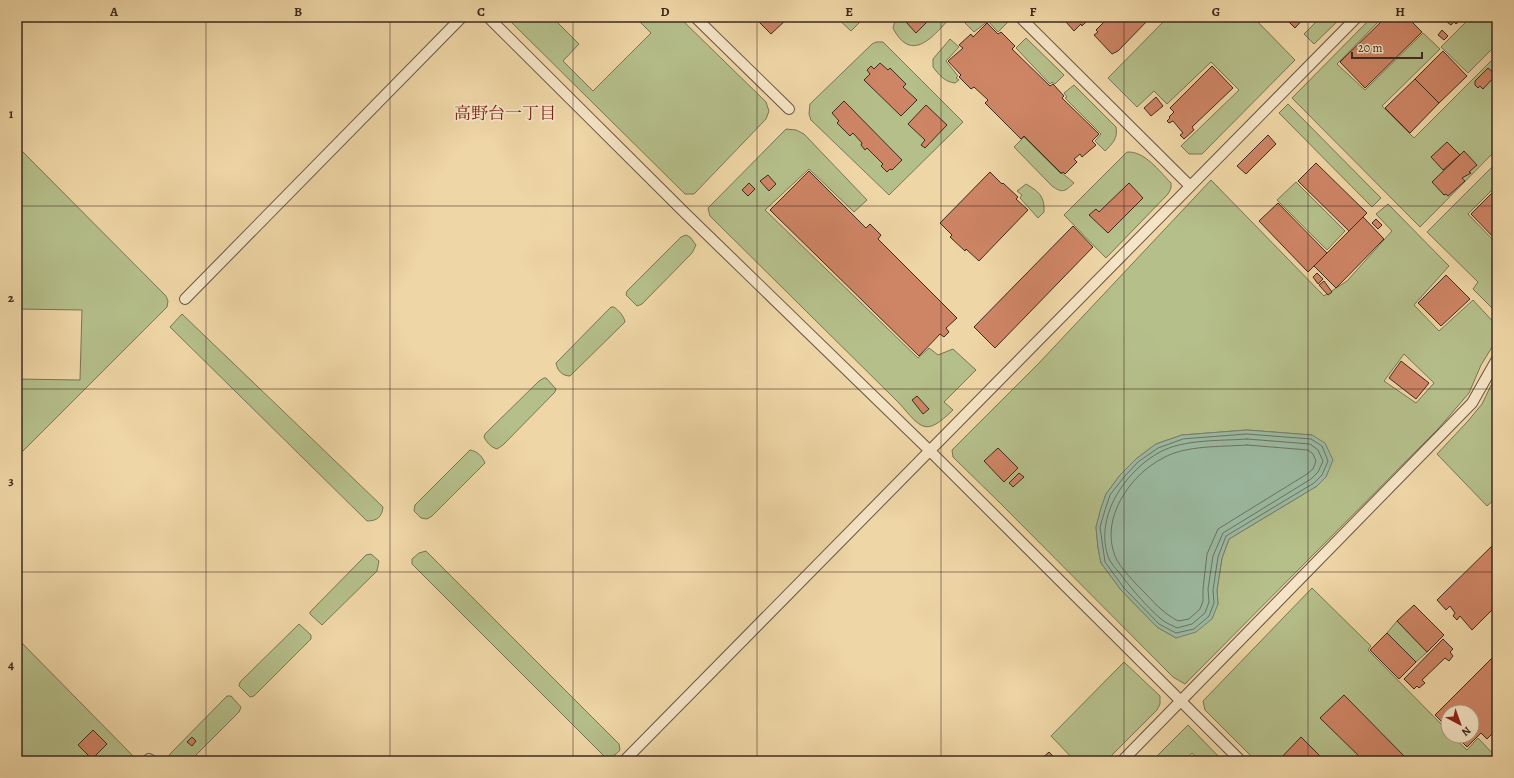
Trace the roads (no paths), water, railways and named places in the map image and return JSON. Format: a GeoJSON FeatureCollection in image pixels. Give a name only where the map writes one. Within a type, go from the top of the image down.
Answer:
{"type":"FeatureCollection","features":[{"type":"Feature","properties":{"kind":"lane"},"geometry":{"type":"LineString","coordinates":[[185,300],[462,17]]}},
{"type":"Feature","properties":{"kind":"lane"},"geometry":{"type":"LineString","coordinates":[[488,17],[686,214],[929,450],[1241,761]]}},
{"type":"Feature","properties":{"kind":"lane"},"geometry":{"type":"LineString","coordinates":[[695,17],[789,109]]}},
{"type":"Feature","properties":{"kind":"lane"},"geometry":{"type":"LineString","coordinates":[[624,761],[1357,17]]}},
{"type":"Feature","properties":{"kind":"lane"},"geometry":{"type":"LineString","coordinates":[[1026,19],[1190,186]]}},
{"type":"Feature","properties":{"kind":"lane"},"geometry":{"type":"LineString","coordinates":[[1122,761],[1472,403],[1497,359]]}},
{"type":"Feature","properties":{"kind":"water"},"geometry":{"type":"Polygon","coordinates":[[[1247,430],[1312,435],[1325,443],[1333,460],[1326,477],[1317,486],[1229,539],[1222,558],[1217,590],[1218,604],[1212,619],[1196,632],[1176,638],[1157,627],[1121,590],[1101,563],[1096,527],[1101,508],[1106,494],[1120,475],[1136,459],[1156,444],[1182,435],[1247,430]]]}},
{"type":"Feature","properties":{"kind":"district","name":"高野台一丁目"},"geometry":{"type":"Point","coordinates":[505,113]}}]}
